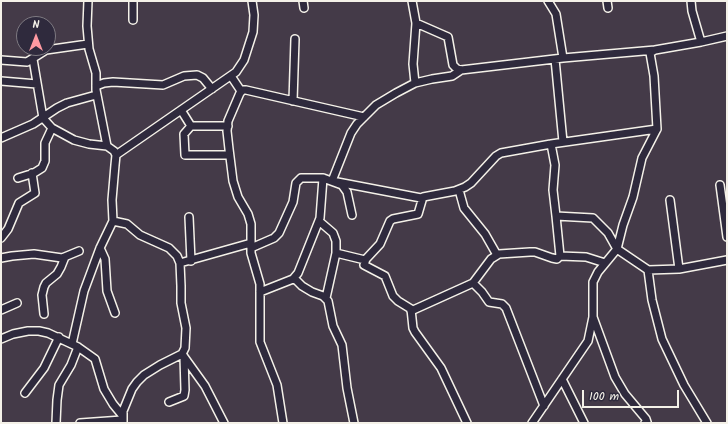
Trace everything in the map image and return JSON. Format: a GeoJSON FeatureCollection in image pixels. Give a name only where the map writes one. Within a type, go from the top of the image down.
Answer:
{"type":"FeatureCollection","features":[{"type":"Feature","properties":{"kind":"street"},"geometry":{"type":"LineString","coordinates":[[88,1],[88,44],[90,56],[96,73],[96,95],[107,146]]}},
{"type":"Feature","properties":{"kind":"street"},"geometry":{"type":"LineString","coordinates":[[133,1],[133,20]]}},
{"type":"Feature","properties":{"kind":"street"},"geometry":{"type":"LineString","coordinates":[[116,155],[231,76],[240,66],[244,60],[253,32],[254,15],[252,1]]}},
{"type":"Feature","properties":{"kind":"street"},"geometry":{"type":"LineString","coordinates":[[412,1],[416,23],[413,64],[415,83]]}},
{"type":"Feature","properties":{"kind":"street"},"geometry":{"type":"LineString","coordinates":[[548,1],[556,14],[563,58]]}},
{"type":"Feature","properties":{"kind":"street"},"geometry":{"type":"LineString","coordinates":[[692,1],[692,11],[701,42]]}},
{"type":"Feature","properties":{"kind":"street"},"geometry":{"type":"LineString","coordinates":[[416,23],[448,37],[453,65],[457,69],[461,70]]}},
{"type":"Feature","properties":{"kind":"street"},"geometry":{"type":"LineString","coordinates":[[332,181],[351,133],[364,117],[384,99],[415,83],[452,76],[461,70],[563,58],[655,50],[727,36]]}},
{"type":"Feature","properties":{"kind":"street"},"geometry":{"type":"LineString","coordinates":[[294,102],[295,40]]}},
{"type":"Feature","properties":{"kind":"street"},"geometry":{"type":"LineString","coordinates":[[1,60],[27,62],[46,50],[88,44]]}},
{"type":"Feature","properties":{"kind":"street"},"geometry":{"type":"LineString","coordinates":[[532,423],[588,341],[593,317],[593,282],[605,263],[617,249],[623,225],[633,197],[642,158],[657,129],[654,76],[650,53],[655,50]]}},
{"type":"Feature","properties":{"kind":"street"},"geometry":{"type":"LineString","coordinates":[[33,59],[43,118],[52,128],[82,143],[107,146],[114,151],[116,155],[112,200],[113,221],[100,248],[84,291],[70,365],[59,385],[56,423]]}},
{"type":"Feature","properties":{"kind":"street"},"geometry":{"type":"LineString","coordinates":[[555,59],[563,142]]}},
{"type":"Feature","properties":{"kind":"street"},"geometry":{"type":"LineString","coordinates":[[96,86],[113,82],[163,85],[184,76],[197,75],[203,78],[212,89]]}},
{"type":"Feature","properties":{"kind":"street"},"geometry":{"type":"LineString","coordinates":[[231,76],[241,91]]}},
{"type":"Feature","properties":{"kind":"street"},"geometry":{"type":"LineString","coordinates":[[1,81],[37,84]]}},
{"type":"Feature","properties":{"kind":"street"},"geometry":{"type":"LineString","coordinates":[[241,91],[246,90],[364,117]]}},
{"type":"Feature","properties":{"kind":"street"},"geometry":{"type":"LineString","coordinates":[[241,91],[228,126],[229,155],[235,189],[251,224],[252,259],[258,277],[260,292],[260,342],[276,381],[283,423]]}},
{"type":"Feature","properties":{"kind":"street"},"geometry":{"type":"LineString","coordinates":[[1,138],[33,124],[67,103],[96,95]]}},
{"type":"Feature","properties":{"kind":"street"},"geometry":{"type":"LineString","coordinates":[[181,110],[191,126]]}},
{"type":"Feature","properties":{"kind":"street"},"geometry":{"type":"LineString","coordinates":[[228,126],[191,126],[184,134],[185,156],[229,155]]}},
{"type":"Feature","properties":{"kind":"street"},"geometry":{"type":"LineString","coordinates":[[18,178],[39,170],[44,164],[45,143],[52,128]]}},
{"type":"Feature","properties":{"kind":"street"},"geometry":{"type":"LineString","coordinates":[[332,181],[421,198],[426,195],[459,190],[471,183],[492,160],[501,153],[563,142],[657,129]]}},
{"type":"Feature","properties":{"kind":"street"},"geometry":{"type":"LineString","coordinates":[[551,144],[555,165],[553,190],[560,256]]}},
{"type":"Feature","properties":{"kind":"street"},"geometry":{"type":"LineString","coordinates":[[1,238],[8,229],[19,203],[35,193],[32,173]]}},
{"type":"Feature","properties":{"kind":"street"},"geometry":{"type":"LineString","coordinates":[[180,263],[274,238],[279,233],[290,208],[296,183],[299,179],[304,177],[323,178],[342,185],[346,189],[352,215]]}},
{"type":"Feature","properties":{"kind":"street"},"geometry":{"type":"LineString","coordinates":[[260,292],[294,278],[319,222],[323,178]]}},
{"type":"Feature","properties":{"kind":"street"},"geometry":{"type":"LineString","coordinates":[[720,185],[727,237]]}},
{"type":"Feature","properties":{"kind":"street"},"geometry":{"type":"LineString","coordinates":[[459,190],[464,208],[485,234],[497,254]]}},
{"type":"Feature","properties":{"kind":"street"},"geometry":{"type":"LineString","coordinates":[[421,198],[418,214],[393,219],[390,221],[380,244],[365,260],[364,264],[385,276],[393,296],[398,301],[409,307],[411,311],[413,328],[441,368],[467,423]]}},
{"type":"Feature","properties":{"kind":"street"},"geometry":{"type":"LineString","coordinates":[[670,200],[679,269]]}},
{"type":"Feature","properties":{"kind":"street"},"geometry":{"type":"LineString","coordinates":[[556,216],[560,215],[593,218],[608,233],[617,249],[648,270],[679,269],[727,260]]}},
{"type":"Feature","properties":{"kind":"street"},"geometry":{"type":"LineString","coordinates":[[189,216],[191,261]]}},
{"type":"Feature","properties":{"kind":"street"},"geometry":{"type":"LineString","coordinates":[[113,221],[127,224],[140,235],[169,248],[177,256],[180,263],[181,303],[186,328],[185,348],[183,355],[185,393],[183,397],[169,402]]}},
{"type":"Feature","properties":{"kind":"street"},"geometry":{"type":"LineString","coordinates":[[319,222],[335,236],[336,241],[336,253],[326,298],[329,305],[333,326],[342,345],[346,388],[354,423]]}},
{"type":"Feature","properties":{"kind":"street"},"geometry":{"type":"LineString","coordinates":[[100,248],[104,259],[108,291],[115,313]]}},
{"type":"Feature","properties":{"kind":"street"},"geometry":{"type":"LineString","coordinates":[[1,258],[34,254],[65,257],[79,251]]}},
{"type":"Feature","properties":{"kind":"street"},"geometry":{"type":"LineString","coordinates":[[411,311],[473,283],[491,259],[497,254],[530,252],[557,259],[560,256],[586,257],[605,263]]}},
{"type":"Feature","properties":{"kind":"street"},"geometry":{"type":"LineString","coordinates":[[336,253],[365,260]]}},
{"type":"Feature","properties":{"kind":"street"},"geometry":{"type":"LineString","coordinates":[[44,314],[42,295],[44,287],[57,274],[65,257]]}},
{"type":"Feature","properties":{"kind":"street"},"geometry":{"type":"LineString","coordinates":[[648,270],[652,300],[662,339],[684,385],[707,423]]}},
{"type":"Feature","properties":{"kind":"street"},"geometry":{"type":"LineString","coordinates":[[294,278],[307,289],[326,298]]}},
{"type":"Feature","properties":{"kind":"street"},"geometry":{"type":"LineString","coordinates":[[473,283],[484,294],[489,302],[502,304],[506,308],[544,406]]}},
{"type":"Feature","properties":{"kind":"street"},"geometry":{"type":"LineString","coordinates":[[1,310],[17,303]]}},
{"type":"Feature","properties":{"kind":"street"},"geometry":{"type":"LineString","coordinates":[[593,317],[615,377],[625,394],[646,419],[647,422],[645,423]]}},
{"type":"Feature","properties":{"kind":"street"},"geometry":{"type":"LineString","coordinates":[[1,339],[28,331],[48,333],[75,345],[95,359],[104,388],[122,419]]}},
{"type":"Feature","properties":{"kind":"street"},"geometry":{"type":"LineString","coordinates":[[25,393],[44,368],[59,337]]}},
{"type":"Feature","properties":{"kind":"street"},"geometry":{"type":"LineString","coordinates":[[122,419],[132,389],[144,375],[160,365],[183,355]]}},
{"type":"Feature","properties":{"kind":"street"},"geometry":{"type":"LineString","coordinates":[[183,355],[204,386],[224,423]]}},
{"type":"Feature","properties":{"kind":"street"},"geometry":{"type":"LineString","coordinates":[[562,379],[584,423]]}},
{"type":"Feature","properties":{"kind":"street"},"geometry":{"type":"LineString","coordinates":[[80,423],[122,419]]}}]}
